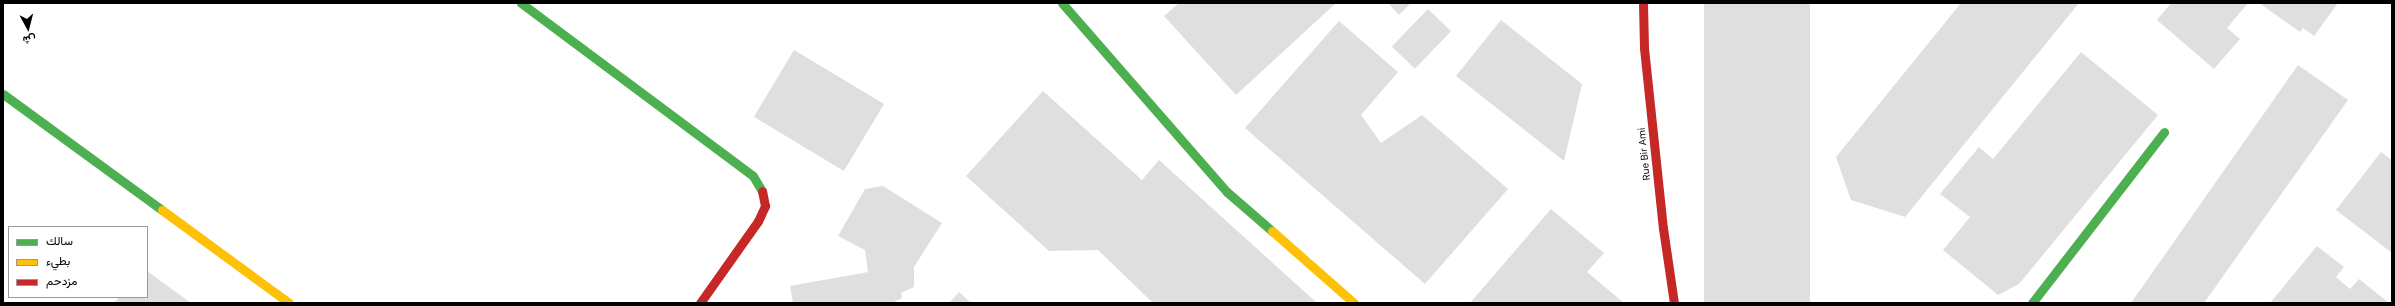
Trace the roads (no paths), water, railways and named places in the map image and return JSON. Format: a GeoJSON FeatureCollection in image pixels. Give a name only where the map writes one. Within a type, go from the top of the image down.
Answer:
{"type":"FeatureCollection","features":[{"type":"Feature","properties":{"kind":"street"},"geometry":{"type":"LineString","coordinates":[[521,3],[753,176],[763,192],[764,206],[758,220],[700,303]]}},
{"type":"Feature","properties":{"kind":"street"},"geometry":{"type":"LineString","coordinates":[[1062,3],[1227,192],[1354,303]]}},
{"type":"Feature","properties":{"kind":"street","name":"Rue Bir Ami"},"geometry":{"type":"LineString","coordinates":[[1643,3],[1645,64],[1663,228],[1674,303]]}},
{"type":"Feature","properties":{"kind":"street"},"geometry":{"type":"LineString","coordinates":[[3,94],[289,303]]}},
{"type":"Feature","properties":{"kind":"street"},"geometry":{"type":"LineString","coordinates":[[2032,303],[2164,132]]}}]}
